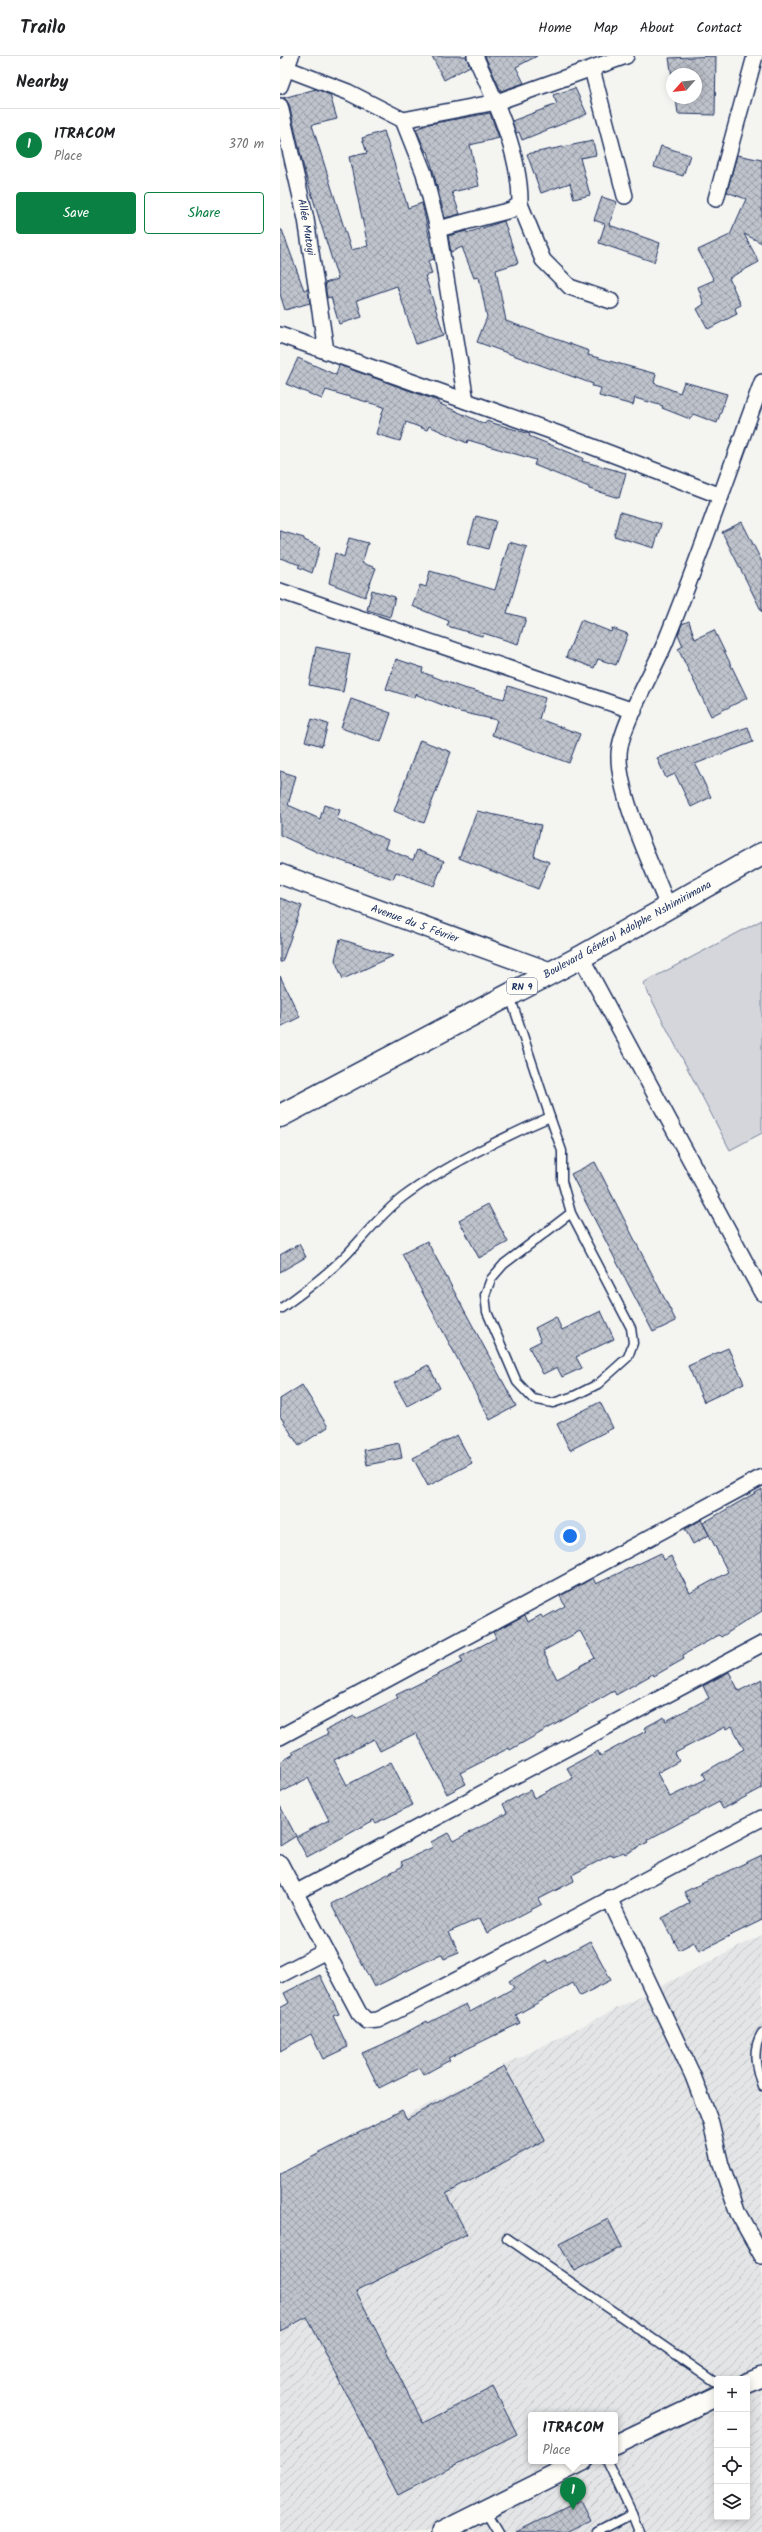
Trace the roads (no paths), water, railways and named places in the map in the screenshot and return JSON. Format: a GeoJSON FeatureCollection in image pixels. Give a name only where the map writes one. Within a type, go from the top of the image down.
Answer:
{"type":"FeatureCollection","features":[{"type":"Feature","properties":{"kind":"main road","name":"Boulevard Général Adolphe Nshimirimana"},"geometry":{"type":"LineString","coordinates":[[280,1116],[509,993],[581,957],[762,854]]}},
{"type":"Feature","properties":{"kind":"street"},"geometry":{"type":"LineString","coordinates":[[475,56],[507,130],[520,192],[520,204],[543,260],[570,287],[611,301]]}},
{"type":"Feature","properties":{"kind":"street"},"geometry":{"type":"LineString","coordinates":[[280,86],[286,63],[404,120],[496,102],[592,69],[609,59],[626,56]]}},
{"type":"Feature","properties":{"kind":"street"},"geometry":{"type":"LineString","coordinates":[[716,199],[754,56]]}},
{"type":"Feature","properties":{"kind":"street"},"geometry":{"type":"LineString","coordinates":[[592,69],[625,196]]}},
{"type":"Feature","properties":{"kind":"street","name":"Allée Mutoyi"},"geometry":{"type":"LineString","coordinates":[[280,106],[306,219],[326,351]]}},
{"type":"Feature","properties":{"kind":"street"},"geometry":{"type":"LineString","coordinates":[[404,120],[424,173],[438,229],[466,401]]}},
{"type":"Feature","properties":{"kind":"street"},"geometry":{"type":"LineString","coordinates":[[438,229],[511,210],[520,204]]}},
{"type":"Feature","properties":{"kind":"street"},"geometry":{"type":"LineString","coordinates":[[280,335],[562,435],[721,496]]}},
{"type":"Feature","properties":{"kind":"street"},"geometry":{"type":"LineString","coordinates":[[668,907],[636,826],[621,776],[619,754],[634,711],[664,645],[721,496],[762,382]]}},
{"type":"Feature","properties":{"kind":"street"},"geometry":{"type":"LineString","coordinates":[[280,591],[634,711]]}},
{"type":"Feature","properties":{"kind":"street","name":"Avenue du 5 Février"},"geometry":{"type":"LineString","coordinates":[[280,874],[550,972]]}},
{"type":"Feature","properties":{"kind":"street"},"geometry":{"type":"LineString","coordinates":[[581,957],[762,1293]]}},
{"type":"Feature","properties":{"kind":"street"},"geometry":{"type":"LineString","coordinates":[[280,1736],[762,1477]]}},
{"type":"Feature","properties":{"kind":"street"},"geometry":{"type":"LineString","coordinates":[[296,1893],[762,1644]]}},
{"type":"Feature","properties":{"kind":"street"},"geometry":{"type":"LineString","coordinates":[[280,1863],[359,2013],[367,2021],[378,2020],[477,1971],[609,1898],[762,1818]]}},
{"type":"Feature","properties":{"kind":"street"},"geometry":{"type":"LineString","coordinates":[[609,1898],[693,2076],[711,2123],[721,2165],[738,2213],[762,2256]]}},
{"type":"Feature","properties":{"kind":"street"},"geometry":{"type":"LineString","coordinates":[[280,1975],[326,1951]]}},
{"type":"Feature","properties":{"kind":"street"},"geometry":{"type":"LineString","coordinates":[[750,2382],[762,2377]]}},
{"type":"Feature","properties":{"kind":"street"},"geometry":{"type":"LineString","coordinates":[[618,2444],[714,2397]]}},
{"type":"Feature","properties":{"kind":"street"},"geometry":{"type":"LineString","coordinates":[[441,2532],[577,2464]]}},
{"type":"Feature","properties":{"kind":"lane"},"geometry":{"type":"LineString","coordinates":[[509,993],[562,1151],[562,1181],[571,1213],[631,1328],[633,1343],[628,1357],[598,1384],[574,1396],[553,1403],[533,1399],[517,1382],[486,1312],[484,1295],[491,1279],[504,1264],[571,1213]]}},
{"type":"Feature","properties":{"kind":"lane"},"geometry":{"type":"LineString","coordinates":[[280,1309],[316,1282],[403,1197],[454,1166],[527,1126],[550,1117]]}},
{"type":"Feature","properties":{"kind":"lane"},"geometry":{"type":"LineString","coordinates":[[762,2033],[757,2040],[755,2066],[762,2086]]}},
{"type":"Feature","properties":{"kind":"lane"},"geometry":{"type":"LineString","coordinates":[[507,2238],[714,2380]]}},
{"type":"Feature","properties":{"kind":"lane"},"geometry":{"type":"LineString","coordinates":[[608,2464],[639,2532]]}},
{"type":"Feature","properties":{"kind":"lane"},"geometry":{"type":"LineString","coordinates":[[485,2510],[498,2532]]}},
{"type":"Feature","properties":{"kind":"lane"},"geometry":{"type":"LineString","coordinates":[[597,2532],[632,2514]]}},
{"type":"Feature","properties":{"kind":"place","name":"ITRACOM"},"geometry":{"type":"Point","coordinates":[573,2510]}}]}
